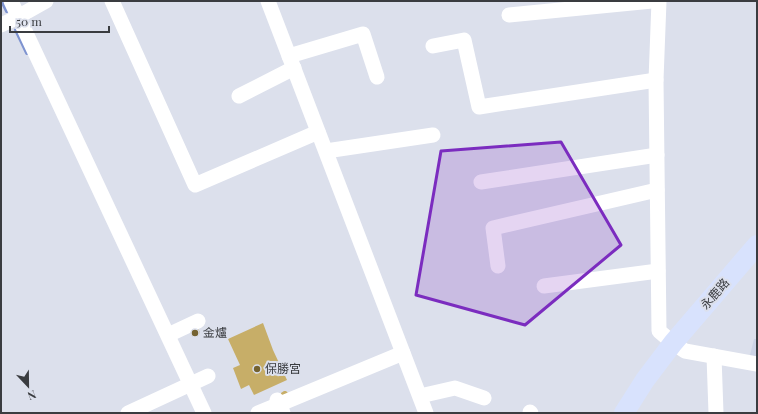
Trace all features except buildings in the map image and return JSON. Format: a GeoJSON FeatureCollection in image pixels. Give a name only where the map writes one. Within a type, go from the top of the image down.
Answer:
{"type":"FeatureCollection","features":[{"type":"Feature","properties":{"kind":"main road","name":"永鹿路"},"geometry":{"type":"LineString","coordinates":[[624,413],[645,380],[673,343],[757,245]]}},
{"type":"Feature","properties":{"kind":"street"},"geometry":{"type":"LineString","coordinates":[[11,1],[204,413]]}},
{"type":"Feature","properties":{"kind":"street"},"geometry":{"type":"LineString","coordinates":[[1,25],[46,1]]}},
{"type":"Feature","properties":{"kind":"street"},"geometry":{"type":"LineString","coordinates":[[112,1],[195,185],[318,132]]}},
{"type":"Feature","properties":{"kind":"street"},"geometry":{"type":"LineString","coordinates":[[268,1],[426,413]]}},
{"type":"Feature","properties":{"kind":"street"},"geometry":{"type":"LineString","coordinates":[[509,15],[652,1]]}},
{"type":"Feature","properties":{"kind":"street"},"geometry":{"type":"LineString","coordinates":[[658,1],[656,80],[659,331],[685,351],[757,364]]}},
{"type":"Feature","properties":{"kind":"street"},"geometry":{"type":"LineString","coordinates":[[239,96],[292,62],[363,34],[378,77]]}},
{"type":"Feature","properties":{"kind":"street"},"geometry":{"type":"LineString","coordinates":[[433,46],[464,40],[479,107],[656,80]]}},
{"type":"Feature","properties":{"kind":"street"},"geometry":{"type":"LineString","coordinates":[[326,151],[433,135]]}},
{"type":"Feature","properties":{"kind":"street"},"geometry":{"type":"LineString","coordinates":[[481,182],[657,155]]}},
{"type":"Feature","properties":{"kind":"street"},"geometry":{"type":"LineString","coordinates":[[498,266],[493,228],[657,190]]}},
{"type":"Feature","properties":{"kind":"street"},"geometry":{"type":"LineString","coordinates":[[544,286],[658,271]]}},
{"type":"Feature","properties":{"kind":"street"},"geometry":{"type":"LineString","coordinates":[[168,335],[198,321]]}},
{"type":"Feature","properties":{"kind":"street"},"geometry":{"type":"LineString","coordinates":[[258,413],[280,406],[403,353]]}},
{"type":"Feature","properties":{"kind":"street"},"geometry":{"type":"LineString","coordinates":[[714,356],[716,413]]}},
{"type":"Feature","properties":{"kind":"street"},"geometry":{"type":"LineString","coordinates":[[128,413],[208,376]]}},
{"type":"Feature","properties":{"kind":"street"},"geometry":{"type":"LineString","coordinates":[[420,396],[455,388],[484,398]]}},
{"type":"Feature","properties":{"kind":"highlighted area"},"geometry":{"type":"Polygon","coordinates":[[[561,142],[621,245],[525,325],[416,295],[441,151],[561,142]]]}},
{"type":"Feature","properties":{"kind":"shaded area"},"geometry":{"type":"Polygon","coordinates":[[[754,339],[757,339],[757,359],[749,359],[754,339]]]}},
{"type":"Feature","properties":{"kind":"waterway"},"geometry":{"type":"LineString","coordinates":[[2,1],[7,11]]}},
{"type":"Feature","properties":{"kind":"waterway"},"geometry":{"type":"LineString","coordinates":[[16,30],[27,53]]}},
{"type":"Feature","properties":{"kind":"place","name":"金爐"},"geometry":{"type":"Point","coordinates":[195,333]}},
{"type":"Feature","properties":{"kind":"place","name":"保勝宮"},"geometry":{"type":"Point","coordinates":[257,369]}}]}
